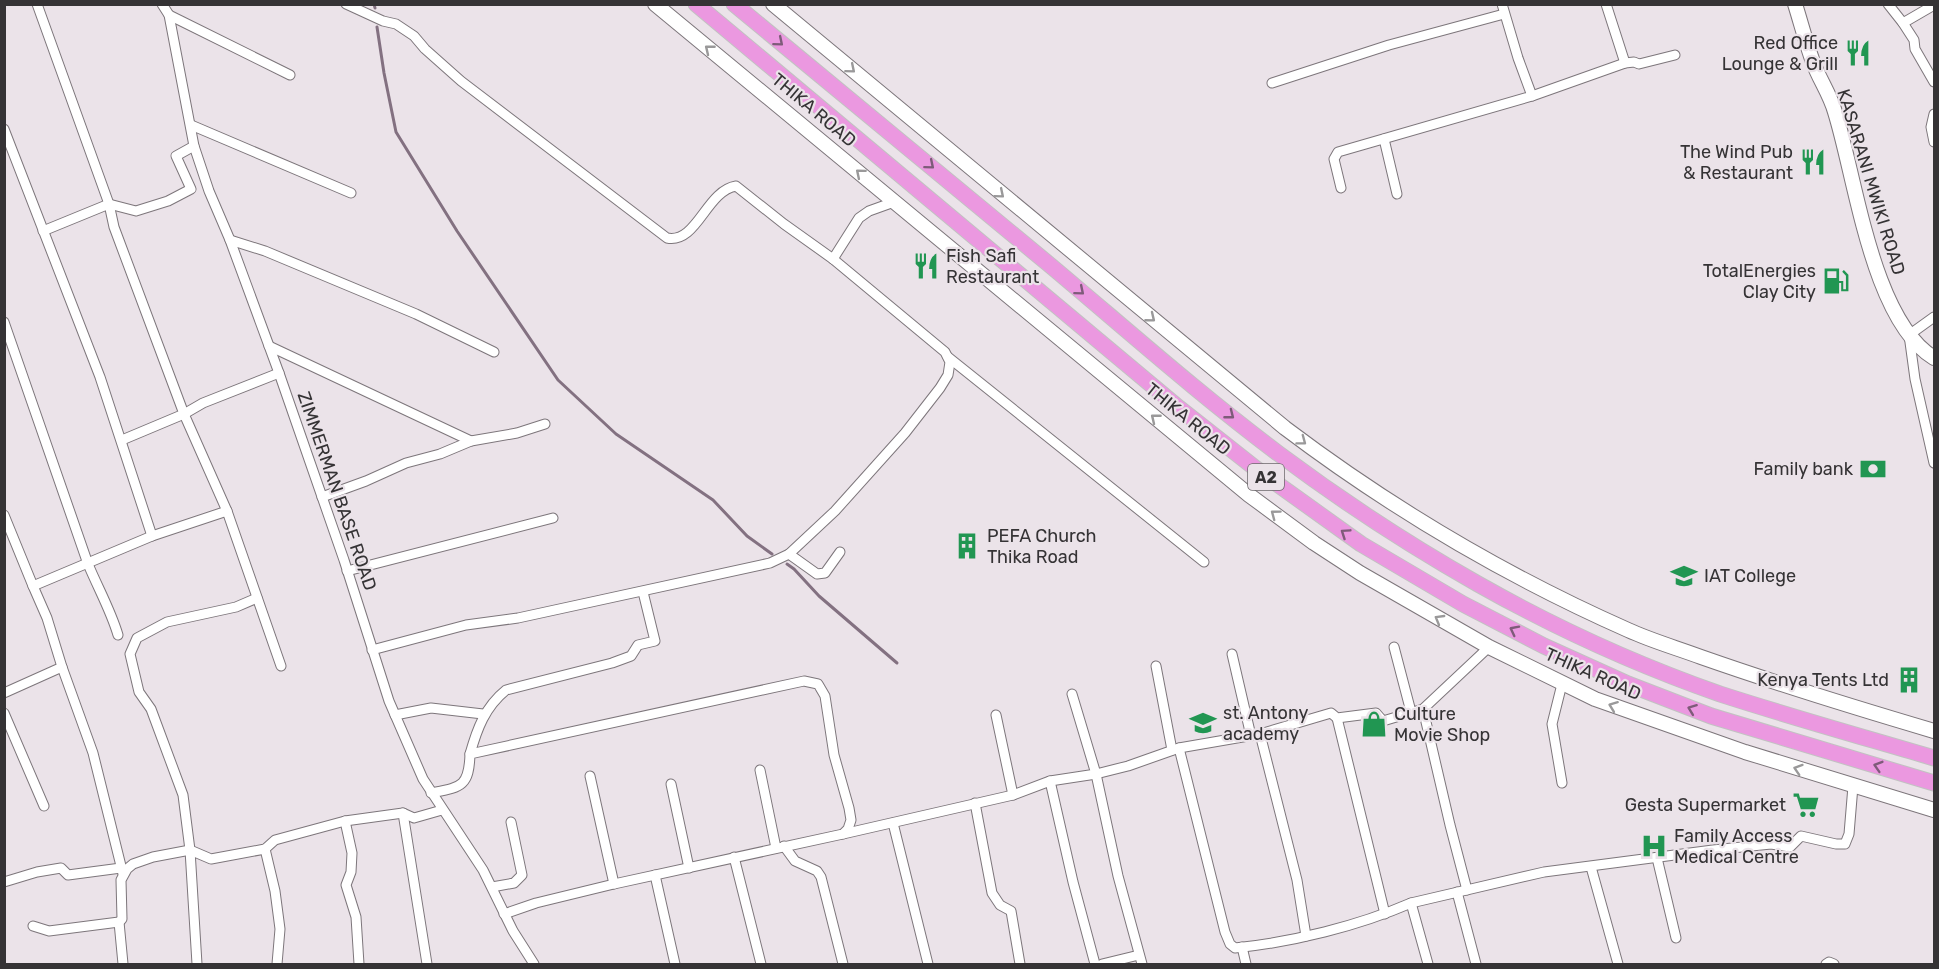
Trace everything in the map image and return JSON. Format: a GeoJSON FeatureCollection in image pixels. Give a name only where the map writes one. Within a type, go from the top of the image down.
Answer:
{"type":"FeatureCollection","features":[{"type":"Feature","properties":{"kind":"highway","name":"THIKA ROAD"},"geometry":{"type":"LineString","coordinates":[[696,4],[1179,408],[1255,468],[1361,544],[1463,604],[1544,646],[1628,684],[1744,727],[1935,783]]}},
{"type":"Feature","properties":{"kind":"highway","name":"THIKA ROAD"},"geometry":{"type":"LineString","coordinates":[[734,4],[1204,395],[1276,452],[1381,526],[1480,585],[1561,627],[1641,663],[1739,700],[1935,758]]}},
{"type":"Feature","properties":{"kind":"main road","name":"THIKA ROAD"},"geometry":{"type":"LineString","coordinates":[[655,4],[1231,480],[1314,543],[1360,573],[1489,647],[1595,699],[1642,717],[1853,786],[1935,810]]}},
{"type":"Feature","properties":{"kind":"main road"},"geometry":{"type":"LineString","coordinates":[[773,4],[1285,428],[1330,461],[1447,538],[1539,588],[1630,631],[1772,682],[1935,731]]}},
{"type":"Feature","properties":{"kind":"main road","name":"KASARANI MWIKI ROAD"},"geometry":{"type":"LineString","coordinates":[[1795,4],[1812,61],[1834,110],[1874,263],[1884,290],[1909,335],[1935,358]]}},
{"type":"Feature","properties":{"kind":"street"},"geometry":{"type":"LineString","coordinates":[[37,4],[109,204],[114,227],[184,414],[227,511],[281,666]]}},
{"type":"Feature","properties":{"kind":"street","name":"ZIMMERMAN BASE ROAD"},"geometry":{"type":"LineString","coordinates":[[162,4],[169,15],[194,146],[279,373],[395,715],[423,779],[483,870],[504,914],[534,964]]}},
{"type":"Feature","properties":{"kind":"street"},"geometry":{"type":"LineString","coordinates":[[346,4],[396,24],[414,36],[461,81],[667,238],[677,238],[688,232],[718,194],[726,188],[736,186],[833,259],[912,323],[948,357],[1204,562]]}},
{"type":"Feature","properties":{"kind":"street"},"geometry":{"type":"LineString","coordinates":[[1606,4],[1625,63]]}},
{"type":"Feature","properties":{"kind":"street"},"geometry":{"type":"LineString","coordinates":[[1888,4],[1914,40],[1915,49],[1935,82]]}},
{"type":"Feature","properties":{"kind":"street"},"geometry":{"type":"LineString","coordinates":[[1903,22],[1935,5]]}},
{"type":"Feature","properties":{"kind":"street"},"geometry":{"type":"LineString","coordinates":[[1272,83],[1503,9],[1532,96]]}},
{"type":"Feature","properties":{"kind":"street"},"geometry":{"type":"LineString","coordinates":[[169,15],[290,75]]}},
{"type":"Feature","properties":{"kind":"street"},"geometry":{"type":"LineString","coordinates":[[1341,189],[1334,159],[1336,154],[1532,96],[1625,63],[1639,64],[1675,55]]}},
{"type":"Feature","properties":{"kind":"street"},"geometry":{"type":"LineString","coordinates":[[1935,114],[1931,127],[1935,142]]}},
{"type":"Feature","properties":{"kind":"street"},"geometry":{"type":"LineString","coordinates":[[191,126],[351,193]]}},
{"type":"Feature","properties":{"kind":"street"},"geometry":{"type":"LineString","coordinates":[[4,129],[100,377],[152,536]]}},
{"type":"Feature","properties":{"kind":"street"},"geometry":{"type":"LineString","coordinates":[[1384,139],[1397,194]]}},
{"type":"Feature","properties":{"kind":"street"},"geometry":{"type":"LineString","coordinates":[[43,231],[109,204],[136,211],[168,201],[191,189],[176,156],[194,146]]}},
{"type":"Feature","properties":{"kind":"street"},"geometry":{"type":"LineString","coordinates":[[833,259],[859,218],[869,211],[894,202]]}},
{"type":"Feature","properties":{"kind":"street"},"geometry":{"type":"LineString","coordinates":[[230,240],[265,251],[416,314],[494,352]]}},
{"type":"Feature","properties":{"kind":"street"},"geometry":{"type":"LineString","coordinates":[[1935,317],[1909,335],[1915,379],[1935,463]]}},
{"type":"Feature","properties":{"kind":"street"},"geometry":{"type":"LineString","coordinates":[[4,322],[88,564],[114,621],[118,636]]}},
{"type":"Feature","properties":{"kind":"street"},"geometry":{"type":"LineString","coordinates":[[269,346],[471,441]]}},
{"type":"Feature","properties":{"kind":"street"},"geometry":{"type":"LineString","coordinates":[[372,650],[466,625],[518,618],[770,563],[789,554],[835,511],[905,433],[948,375],[950,368],[948,357]]}},
{"type":"Feature","properties":{"kind":"street"},"geometry":{"type":"LineString","coordinates":[[122,440],[184,414],[203,403],[279,373]]}},
{"type":"Feature","properties":{"kind":"street"},"geometry":{"type":"LineString","coordinates":[[322,497],[406,463],[441,454],[471,441],[517,433],[545,424]]}},
{"type":"Feature","properties":{"kind":"street"},"geometry":{"type":"LineString","coordinates":[[33,586],[152,536],[227,511]]}},
{"type":"Feature","properties":{"kind":"street"},"geometry":{"type":"LineString","coordinates":[[4,515],[46,618],[93,753],[122,871],[122,919],[119,922],[123,964]]}},
{"type":"Feature","properties":{"kind":"street"},"geometry":{"type":"LineString","coordinates":[[347,571],[553,518]]}},
{"type":"Feature","properties":{"kind":"street"},"geometry":{"type":"LineString","coordinates":[[789,554],[817,574],[825,573],[840,552]]}},
{"type":"Feature","properties":{"kind":"street"},"geometry":{"type":"LineString","coordinates":[[431,793],[456,788],[466,780],[470,754],[483,714],[506,690],[612,663],[631,656],[638,645],[655,640],[643,592]]}},
{"type":"Feature","properties":{"kind":"street"},"geometry":{"type":"LineString","coordinates":[[197,964],[190,850],[183,795],[151,709],[139,692],[130,654],[137,638],[167,622],[236,607],[257,598]]}},
{"type":"Feature","properties":{"kind":"street"},"geometry":{"type":"LineString","coordinates":[[1394,647],[1410,708],[1407,713]]}},
{"type":"Feature","properties":{"kind":"street"},"geometry":{"type":"LineString","coordinates":[[1337,718],[1376,713],[1383,721],[1423,709],[1489,647]]}},
{"type":"Feature","properties":{"kind":"street"},"geometry":{"type":"LineString","coordinates":[[1232,654],[1297,880],[1306,936]]}},
{"type":"Feature","properties":{"kind":"street"},"geometry":{"type":"LineString","coordinates":[[1156,666],[1175,749],[1225,932],[1230,944],[1235,948],[1306,936],[1385,914],[1411,903],[1544,872],[1681,853],[1771,844],[1790,847],[1801,836],[1845,844],[1849,834],[1853,786]]}},
{"type":"Feature","properties":{"kind":"street"},"geometry":{"type":"LineString","coordinates":[[4,693],[62,667]]}},
{"type":"Feature","properties":{"kind":"street"},"geometry":{"type":"LineString","coordinates":[[470,754],[811,682],[818,684],[825,696],[834,755],[849,808],[851,820],[848,829],[843,834]]}},
{"type":"Feature","properties":{"kind":"street"},"geometry":{"type":"LineString","coordinates":[[1562,684],[1552,724],[1562,783]]}},
{"type":"Feature","properties":{"kind":"street"},"geometry":{"type":"LineString","coordinates":[[1072,694],[1096,774],[1118,876],[1141,960],[1102,964]]}},
{"type":"Feature","properties":{"kind":"street"},"geometry":{"type":"LineString","coordinates":[[395,715],[431,708],[483,714]]}},
{"type":"Feature","properties":{"kind":"street"},"geometry":{"type":"LineString","coordinates":[[1423,709],[1476,964]]}},
{"type":"Feature","properties":{"kind":"street"},"geometry":{"type":"LineString","coordinates":[[4,713],[44,806]]}},
{"type":"Feature","properties":{"kind":"street"},"geometry":{"type":"LineString","coordinates":[[504,914],[536,903],[614,884],[1013,795],[1050,781],[1096,774],[1128,766],[1175,749],[1256,735],[1331,713],[1337,718],[1385,914]]}},
{"type":"Feature","properties":{"kind":"street"},"geometry":{"type":"LineString","coordinates":[[996,715],[1013,795]]}},
{"type":"Feature","properties":{"kind":"street"},"geometry":{"type":"LineString","coordinates":[[760,770],[780,847],[795,861],[817,871],[821,877],[843,964]]}},
{"type":"Feature","properties":{"kind":"street"},"geometry":{"type":"LineString","coordinates":[[590,776],[614,884]]}},
{"type":"Feature","properties":{"kind":"street"},"geometry":{"type":"LineString","coordinates":[[1050,781],[1095,964]]}},
{"type":"Feature","properties":{"kind":"street"},"geometry":{"type":"LineString","coordinates":[[671,784],[689,868]]}},
{"type":"Feature","properties":{"kind":"street"},"geometry":{"type":"LineString","coordinates":[[975,802],[992,893],[1000,905],[1011,911],[1020,964]]}},
{"type":"Feature","properties":{"kind":"street"},"geometry":{"type":"LineString","coordinates":[[4,882],[37,872],[61,868],[68,875],[122,871],[133,864],[190,850],[211,859],[265,849],[275,840],[345,821],[403,813],[414,818],[442,810]]}},
{"type":"Feature","properties":{"kind":"street"},"geometry":{"type":"LineString","coordinates":[[403,813],[427,964]]}},
{"type":"Feature","properties":{"kind":"street"},"geometry":{"type":"LineString","coordinates":[[345,821],[352,853],[351,872],[346,885],[356,917],[359,964]]}},
{"type":"Feature","properties":{"kind":"street"},"geometry":{"type":"LineString","coordinates":[[492,887],[514,883],[522,875],[511,822]]}},
{"type":"Feature","properties":{"kind":"street"},"geometry":{"type":"LineString","coordinates":[[893,823],[928,964]]}},
{"type":"Feature","properties":{"kind":"street"},"geometry":{"type":"LineString","coordinates":[[265,849],[275,891],[280,929],[277,964]]}},
{"type":"Feature","properties":{"kind":"street"},"geometry":{"type":"LineString","coordinates":[[734,857],[761,964]]}},
{"type":"Feature","properties":{"kind":"street"},"geometry":{"type":"LineString","coordinates":[[1657,858],[1676,939]]}},
{"type":"Feature","properties":{"kind":"street"},"geometry":{"type":"LineString","coordinates":[[1591,867],[1618,964]]}},
{"type":"Feature","properties":{"kind":"street"},"geometry":{"type":"LineString","coordinates":[[655,875],[675,964]]}},
{"type":"Feature","properties":{"kind":"street"},"geometry":{"type":"LineString","coordinates":[[1411,903],[1428,964]]}},
{"type":"Feature","properties":{"kind":"street"},"geometry":{"type":"LineString","coordinates":[[33,926],[49,931],[119,922]]}},
{"type":"Feature","properties":{"kind":"street"},"geometry":{"type":"LineString","coordinates":[[1242,947],[1246,964]]}},
{"type":"Feature","properties":{"kind":"street"},"geometry":{"type":"LineString","coordinates":[[1826,964],[1829,962],[1834,964]]}},
{"type":"Feature","properties":{"kind":"waterway"},"geometry":{"type":"LineString","coordinates":[[374,4],[375,8]]}},
{"type":"Feature","properties":{"kind":"waterway"},"geometry":{"type":"LineString","coordinates":[[377,27],[396,132],[457,231],[558,380],[616,434],[713,500],[747,536],[772,554]]}},
{"type":"Feature","properties":{"kind":"waterway"},"geometry":{"type":"LineString","coordinates":[[787,564],[819,596],[897,663]]}},
{"type":"Feature","properties":{"kind":"place","name":"Red Office Lounge & Grill"},"geometry":{"type":"Point","coordinates":[1858,53]}},
{"type":"Feature","properties":{"kind":"place","name":"The Wind Pub & Restaurant"},"geometry":{"type":"Point","coordinates":[1813,162]}},
{"type":"Feature","properties":{"kind":"place","name":"Fish Safi Restaurant"},"geometry":{"type":"Point","coordinates":[926,266]}},
{"type":"Feature","properties":{"kind":"place","name":"TotalEnergies Clay City"},"geometry":{"type":"Point","coordinates":[1836,281]}},
{"type":"Feature","properties":{"kind":"place","name":"Family bank"},"geometry":{"type":"Point","coordinates":[1873,469]}},
{"type":"Feature","properties":{"kind":"place","name":"PEFA Church Thika Road"},"geometry":{"type":"Point","coordinates":[967,546]}},
{"type":"Feature","properties":{"kind":"place","name":"IAT College"},"geometry":{"type":"Point","coordinates":[1684,576]}},
{"type":"Feature","properties":{"kind":"place","name":"Kenya Tents Ltd"},"geometry":{"type":"Point","coordinates":[1909,680]}},
{"type":"Feature","properties":{"kind":"place","name":"st. Antony academy"},"geometry":{"type":"Point","coordinates":[1203,723]}},
{"type":"Feature","properties":{"kind":"place","name":"Culture Movie Shop"},"geometry":{"type":"Point","coordinates":[1374,724]}},
{"type":"Feature","properties":{"kind":"place","name":"Gesta Supermarket"},"geometry":{"type":"Point","coordinates":[1806,805]}},
{"type":"Feature","properties":{"kind":"place","name":"Family Access Medical Centre"},"geometry":{"type":"Point","coordinates":[1654,846]}}]}
